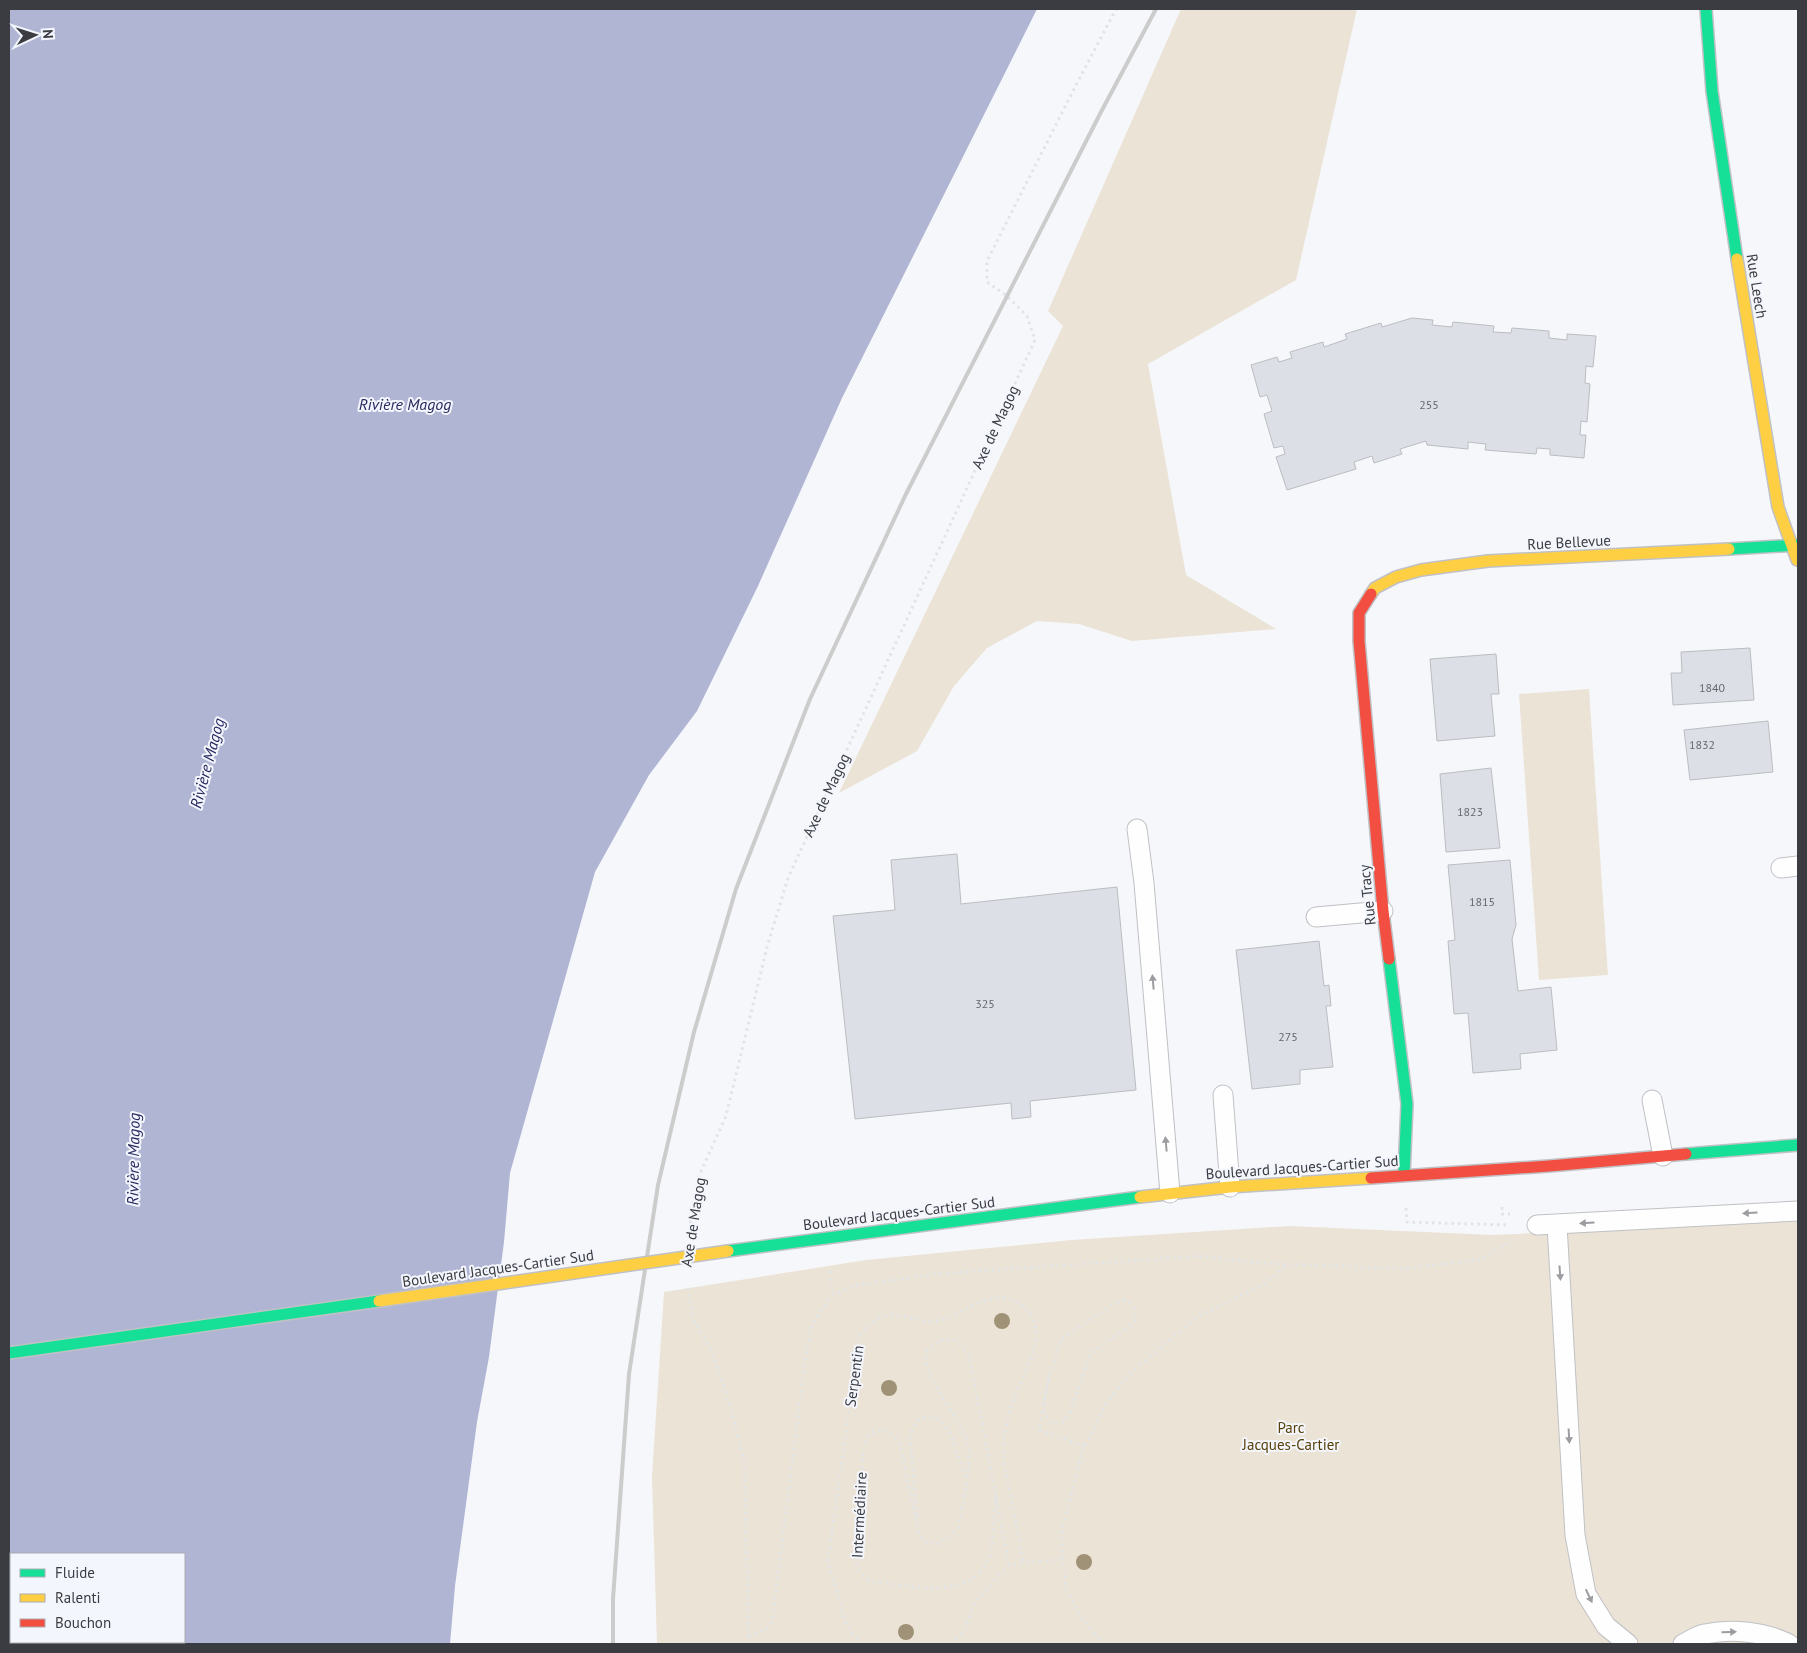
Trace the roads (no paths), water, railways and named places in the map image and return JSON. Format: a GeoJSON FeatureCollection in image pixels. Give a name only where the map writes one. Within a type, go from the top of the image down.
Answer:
{"type":"FeatureCollection","features":[{"type":"Feature","properties":{"kind":"main road","name":"Rue Leech"},"geometry":{"type":"LineString","coordinates":[[1706,9],[1712,91],[1730,218],[1778,507],[1794,545],[1798,564]]}},
{"type":"Feature","properties":{"kind":"main road","name":"Rue Bellevue"},"geometry":{"type":"LineString","coordinates":[[1359,612],[1374,588],[1396,577],[1421,570],[1488,561],[1794,545]]}},
{"type":"Feature","properties":{"kind":"main road","name":"Rue Tracy"},"geometry":{"type":"LineString","coordinates":[[1359,612],[1359,641],[1383,911],[1407,1104],[1404,1175]]}},
{"type":"Feature","properties":{"kind":"main road","name":"Boulevard Jacques-Cartier Sud"},"geometry":{"type":"LineString","coordinates":[[9,1353],[728,1251],[1170,1193],[1230,1187],[1549,1166],[1798,1145]]}},
{"type":"Feature","properties":{"kind":"lane"},"geometry":{"type":"LineString","coordinates":[[1137,829],[1144,883],[1170,1193]]}},
{"type":"Feature","properties":{"kind":"lane"},"geometry":{"type":"LineString","coordinates":[[1316,916],[1383,911]]}},
{"type":"Feature","properties":{"kind":"lane"},"geometry":{"type":"LineString","coordinates":[[1223,1095],[1230,1187]]}},
{"type":"Feature","properties":{"kind":"lane"},"geometry":{"type":"LineString","coordinates":[[1652,1100],[1663,1156]]}},
{"type":"Feature","properties":{"kind":"lane"},"geometry":{"type":"LineString","coordinates":[[1536,1225],[1798,1211]]}},
{"type":"Feature","properties":{"kind":"lane"},"geometry":{"type":"LineString","coordinates":[[1557,1225],[1575,1535],[1586,1594],[1606,1626],[1628,1644]]}},
{"type":"Feature","properties":{"kind":"lane"},"geometry":{"type":"LineString","coordinates":[[1683,1644],[1703,1634],[1732,1630],[1776,1638],[1789,1644]]}},
{"type":"Feature","properties":{"kind":"water","name":"Rivière Magog"},"geometry":{"type":"Polygon","coordinates":[[[9,9],[1037,9],[842,398],[758,586],[697,711],[649,775],[595,872],[510,1173],[504,1242],[489,1357],[477,1422],[455,1586],[450,1644],[9,1644],[9,9]]]}},
{"type":"Feature","properties":{"kind":"railway"},"geometry":{"type":"LineString","coordinates":[[613,1644],[613,1599],[629,1374],[658,1185],[694,1032],[736,889],[810,699],[906,494],[1101,112],[1156,9]]}},
{"type":"Feature","properties":{"kind":"park label","name":"Parc Jacques-Cartier"},"geometry":{"type":"Point","coordinates":[1291,1436]}}]}
